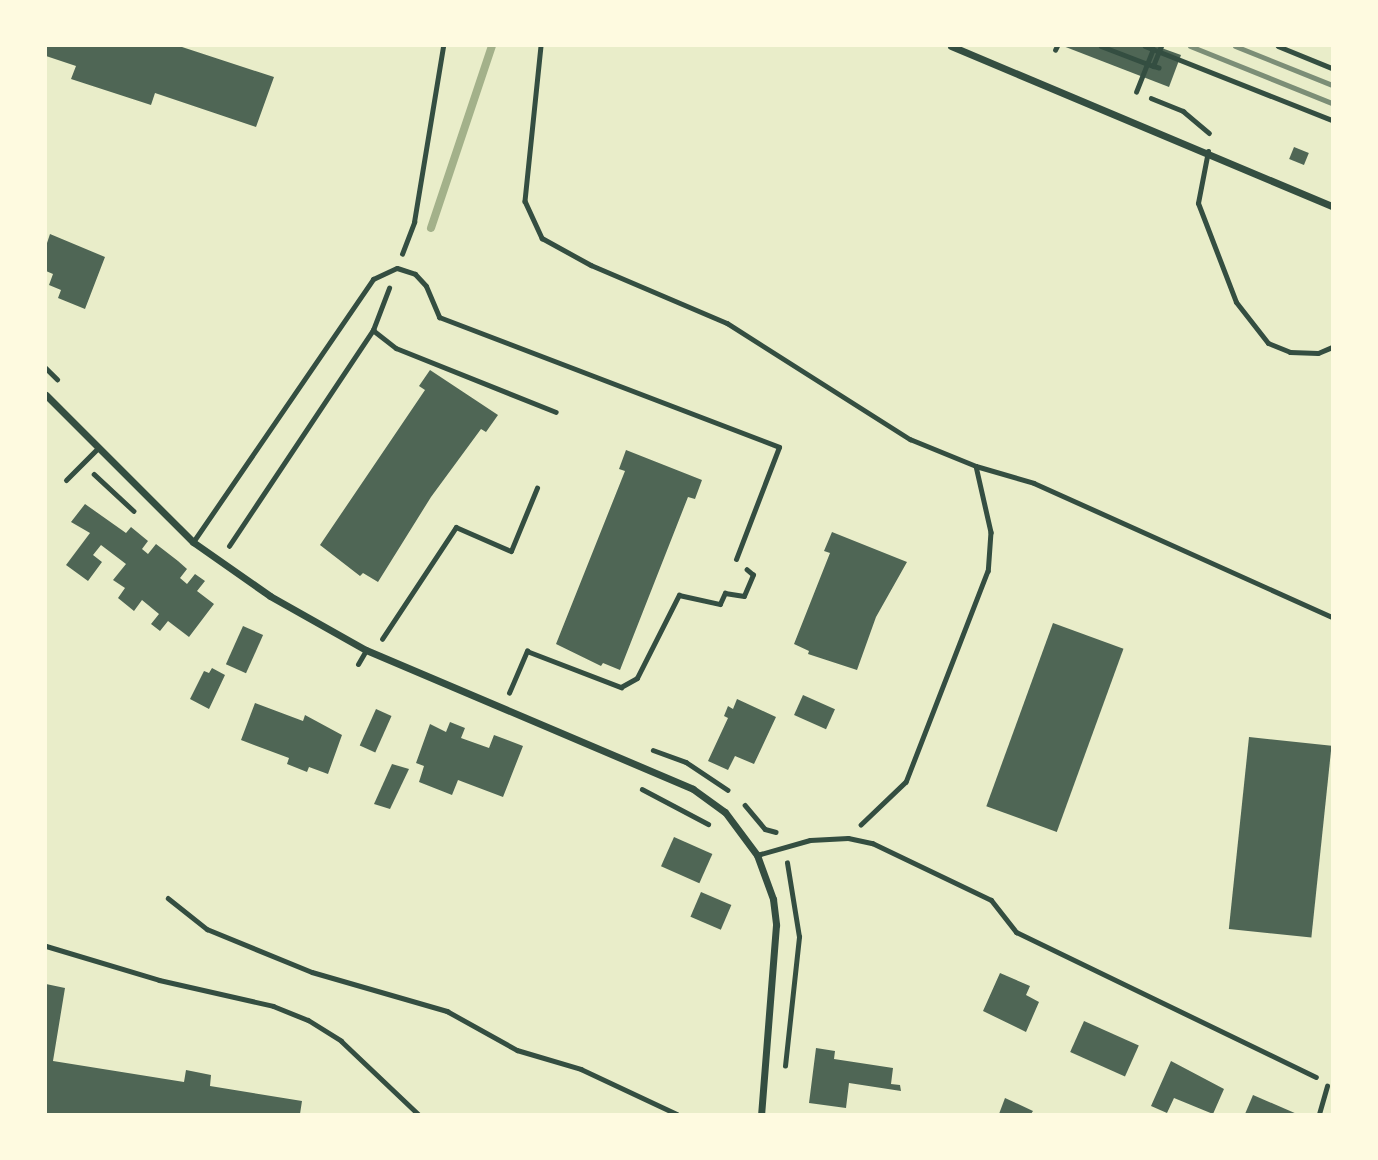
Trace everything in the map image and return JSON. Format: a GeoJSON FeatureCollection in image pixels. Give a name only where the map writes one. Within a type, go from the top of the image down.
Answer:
{"type":"FeatureCollection","features":[{"type":"Feature","properties":{"kind":"street"},"geometry":{"type":"LineString","coordinates":[[951,46],[1208,151],[1332,206]]}},
{"type":"Feature","properties":{"kind":"street"},"geometry":{"type":"LineString","coordinates":[[46,395],[97,449],[193,542],[270,596],[366,650],[693,789],[725,812],[757,855],[773,899],[776,925],[761,1115]]}},
{"type":"Feature","properties":{"kind":"lane"},"geometry":{"type":"LineString","coordinates":[[1208,151],[1198,203],[1237,302],[1268,343],[1290,352],[1318,353],[1332,347]]}},
{"type":"Feature","properties":{"kind":"lane"},"geometry":{"type":"LineString","coordinates":[[193,542],[373,279],[397,268],[420,280],[439,317],[779,447],[736,559]]}},
{"type":"Feature","properties":{"kind":"lane"},"geometry":{"type":"LineString","coordinates":[[66,480],[97,449]]}},
{"type":"Feature","properties":{"kind":"lane"},"geometry":{"type":"LineString","coordinates":[[358,664],[366,650]]}},
{"type":"Feature","properties":{"kind":"lane"},"geometry":{"type":"LineString","coordinates":[[757,855],[810,840],[848,838],[872,843],[990,900],[1016,932],[1316,1077]]}},
{"type":"Feature","properties":{"kind":"lane"},"geometry":{"type":"LineString","coordinates":[[46,946],[159,980],[273,1006],[308,1020],[341,1041],[418,1115]]}},
{"type":"Feature","properties":{"kind":"path"},"geometry":{"type":"LineString","coordinates":[[414,222],[443,46]]}},
{"type":"Feature","properties":{"kind":"path"},"geometry":{"type":"LineString","coordinates":[[541,46],[525,201],[542,238],[591,265],[727,323],[910,439],[976,466],[1034,482],[1332,617]]}},
{"type":"Feature","properties":{"kind":"path"},"geometry":{"type":"LineString","coordinates":[[1101,46],[1153,65]]}},
{"type":"Feature","properties":{"kind":"path"},"geometry":{"type":"LineString","coordinates":[[1145,46],[1332,120]]}},
{"type":"Feature","properties":{"kind":"path"},"geometry":{"type":"LineString","coordinates":[[1136,92],[1161,46]]}},
{"type":"Feature","properties":{"kind":"path"},"geometry":{"type":"LineString","coordinates":[[1278,46],[1332,68]]}},
{"type":"Feature","properties":{"kind":"path"},"geometry":{"type":"LineString","coordinates":[[1153,48],[1153,65]]}},
{"type":"Feature","properties":{"kind":"path"},"geometry":{"type":"LineString","coordinates":[[1152,98],[1183,111]]}},
{"type":"Feature","properties":{"kind":"path"},"geometry":{"type":"LineString","coordinates":[[229,546],[372,332],[396,348],[556,412]]}},
{"type":"Feature","properties":{"kind":"path"},"geometry":{"type":"LineString","coordinates":[[46,368],[63,386]]}},
{"type":"Feature","properties":{"kind":"path"},"geometry":{"type":"LineString","coordinates":[[83,463],[144,520]]}},
{"type":"Feature","properties":{"kind":"path"},"geometry":{"type":"LineString","coordinates":[[848,838],[905,782],[988,571],[991,532],[976,466]]}},
{"type":"Feature","properties":{"kind":"path"},"geometry":{"type":"LineString","coordinates":[[382,639],[456,527],[511,551],[537,488]]}},
{"type":"Feature","properties":{"kind":"path"},"geometry":{"type":"LineString","coordinates":[[204,526],[239,554]]}},
{"type":"Feature","properties":{"kind":"path"},"geometry":{"type":"LineString","coordinates":[[509,694],[527,651],[621,687],[637,678],[679,595],[720,604],[725,593],[744,596],[753,575],[736,559]]}},
{"type":"Feature","properties":{"kind":"path"},"geometry":{"type":"LineString","coordinates":[[371,633],[393,645]]}},
{"type":"Feature","properties":{"kind":"path"},"geometry":{"type":"LineString","coordinates":[[497,689],[521,699]]}},
{"type":"Feature","properties":{"kind":"path"},"geometry":{"type":"LineString","coordinates":[[648,749],[686,762],[718,781],[765,829],[776,831]]}},
{"type":"Feature","properties":{"kind":"path"},"geometry":{"type":"LineString","coordinates":[[630,783],[717,833]]}},
{"type":"Feature","properties":{"kind":"path"},"geometry":{"type":"LineString","coordinates":[[168,898],[207,929],[312,971],[447,1011],[517,1050],[581,1069],[677,1115]]}},
{"type":"Feature","properties":{"kind":"building"},"geometry":{"type":"Polygon","coordinates":[[[46,46],[179,46],[274,77],[256,127],[155,93],[151,105],[71,79],[76,66],[46,56],[46,46]]]}},
{"type":"Feature","properties":{"kind":"building"},"geometry":{"type":"Polygon","coordinates":[[[1063,46],[1156,46],[1181,55],[1169,87],[1063,46]]]}},
{"type":"Feature","properties":{"kind":"building"},"geometry":{"type":"Polygon","coordinates":[[[1294,147],[1309,153],[1304,165],[1289,159],[1294,147]]]}},
{"type":"Feature","properties":{"kind":"building"},"geometry":{"type":"Polygon","coordinates":[[[50,234],[105,257],[85,309],[58,298],[61,290],[49,285],[53,274],[46,271],[46,246],[50,234]]]}},
{"type":"Feature","properties":{"kind":"building"},"geometry":{"type":"Polygon","coordinates":[[[430,370],[498,415],[486,432],[481,429],[431,497],[378,582],[363,573],[360,576],[320,545],[425,390],[419,386],[430,370]]]}},
{"type":"Feature","properties":{"kind":"building"},"geometry":{"type":"Polygon","coordinates":[[[626,450],[702,480],[695,499],[688,497],[620,670],[603,663],[601,666],[556,644],[625,471],[619,469],[626,450]]]}},
{"type":"Feature","properties":{"kind":"building"},"geometry":{"type":"Polygon","coordinates":[[[85,504],[126,533],[131,527],[148,541],[142,549],[148,554],[156,544],[178,561],[187,569],[180,578],[187,584],[195,574],[205,581],[197,591],[214,604],[189,637],[168,621],[160,631],[151,624],[159,614],[142,600],[134,611],[118,598],[125,588],[113,580],[126,564],[101,545],[93,555],[102,562],[88,581],[66,565],[90,533],[71,522],[85,504]]]}},
{"type":"Feature","properties":{"kind":"building"},"geometry":{"type":"Polygon","coordinates":[[[832,532],[907,562],[876,617],[857,670],[808,654],[809,651],[794,644],[830,553],[824,551],[832,532]]]}},
{"type":"Feature","properties":{"kind":"building"},"geometry":{"type":"Polygon","coordinates":[[[1053,623],[1123,649],[1057,832],[986,806],[1053,623]]]}},
{"type":"Feature","properties":{"kind":"building"},"geometry":{"type":"Polygon","coordinates":[[[243,626],[263,635],[246,673],[226,664],[243,626]]]}},
{"type":"Feature","properties":{"kind":"building"},"geometry":{"type":"Polygon","coordinates":[[[212,668],[225,675],[209,709],[190,699],[204,671],[209,673],[212,668]]]}},
{"type":"Feature","properties":{"kind":"building"},"geometry":{"type":"Polygon","coordinates":[[[803,695],[835,709],[826,729],[794,715],[803,695]]]}},
{"type":"Feature","properties":{"kind":"building"},"geometry":{"type":"Polygon","coordinates":[[[737,699],[776,717],[754,764],[735,756],[728,770],[708,761],[728,718],[724,716],[728,706],[733,709],[737,699]]]}},
{"type":"Feature","properties":{"kind":"building"},"geometry":{"type":"Polygon","coordinates":[[[255,703],[303,721],[305,715],[342,735],[328,774],[309,767],[307,772],[287,764],[289,758],[241,740],[255,703]]]}},
{"type":"Feature","properties":{"kind":"building"},"geometry":{"type":"Polygon","coordinates":[[[376,709],[392,716],[375,752],[360,746],[376,709]]]}},
{"type":"Feature","properties":{"kind":"building"},"geometry":{"type":"Polygon","coordinates":[[[450,722],[465,728],[461,738],[489,748],[494,735],[523,746],[503,797],[458,780],[452,795],[419,782],[424,766],[416,763],[430,724],[446,732],[450,722]]]}},
{"type":"Feature","properties":{"kind":"building"},"geometry":{"type":"Polygon","coordinates":[[[1249,737],[1332,746],[1311,938],[1229,929],[1249,737]]]}},
{"type":"Feature","properties":{"kind":"building"},"geometry":{"type":"Polygon","coordinates":[[[392,764],[409,769],[390,809],[374,804],[392,764]]]}},
{"type":"Feature","properties":{"kind":"building"},"geometry":{"type":"Polygon","coordinates":[[[674,837],[712,854],[699,883],[661,866],[674,837]]]}},
{"type":"Feature","properties":{"kind":"building"},"geometry":{"type":"Polygon","coordinates":[[[701,892],[731,905],[721,930],[690,917],[701,892]]]}},
{"type":"Feature","properties":{"kind":"building"},"geometry":{"type":"Polygon","coordinates":[[[1000,973],[1030,986],[1026,995],[1039,1002],[1026,1032],[983,1011],[1000,973]]]}},
{"type":"Feature","properties":{"kind":"building"},"geometry":{"type":"Polygon","coordinates":[[[46,984],[65,988],[53,1061],[184,1082],[186,1070],[211,1075],[210,1086],[302,1101],[300,1114],[46,1114],[46,984]]]}},
{"type":"Feature","properties":{"kind":"building"},"geometry":{"type":"Polygon","coordinates":[[[1084,1021],[1139,1045],[1125,1076],[1070,1052],[1084,1021]]]}},
{"type":"Feature","properties":{"kind":"building"},"geometry":{"type":"Polygon","coordinates":[[[816,1048],[835,1051],[834,1059],[893,1068],[891,1084],[900,1085],[901,1091],[849,1083],[846,1108],[809,1103],[816,1048]]]}},
{"type":"Feature","properties":{"kind":"building"},"geometry":{"type":"Polygon","coordinates":[[[1171,1061],[1224,1089],[1213,1114],[1174,1098],[1167,1113],[1151,1106],[1171,1061]]]}},
{"type":"Feature","properties":{"kind":"building"},"geometry":{"type":"Polygon","coordinates":[[[1253,1095],[1297,1114],[1245,1114],[1253,1095]]]}},
{"type":"Feature","properties":{"kind":"building"},"geometry":{"type":"Polygon","coordinates":[[[1005,1098],[1033,1111],[1031,1114],[999,1114],[1005,1098]]]}},
{"type":"Feature","properties":{"kind":"waterway"},"geometry":{"type":"LineString","coordinates":[[431,228],[492,46]]}},
{"type":"Feature","properties":{"kind":"railway"},"geometry":{"type":"LineString","coordinates":[[1190,46],[1332,103]]}},
{"type":"Feature","properties":{"kind":"railway"},"geometry":{"type":"LineString","coordinates":[[1235,46],[1332,85]]}}]}
